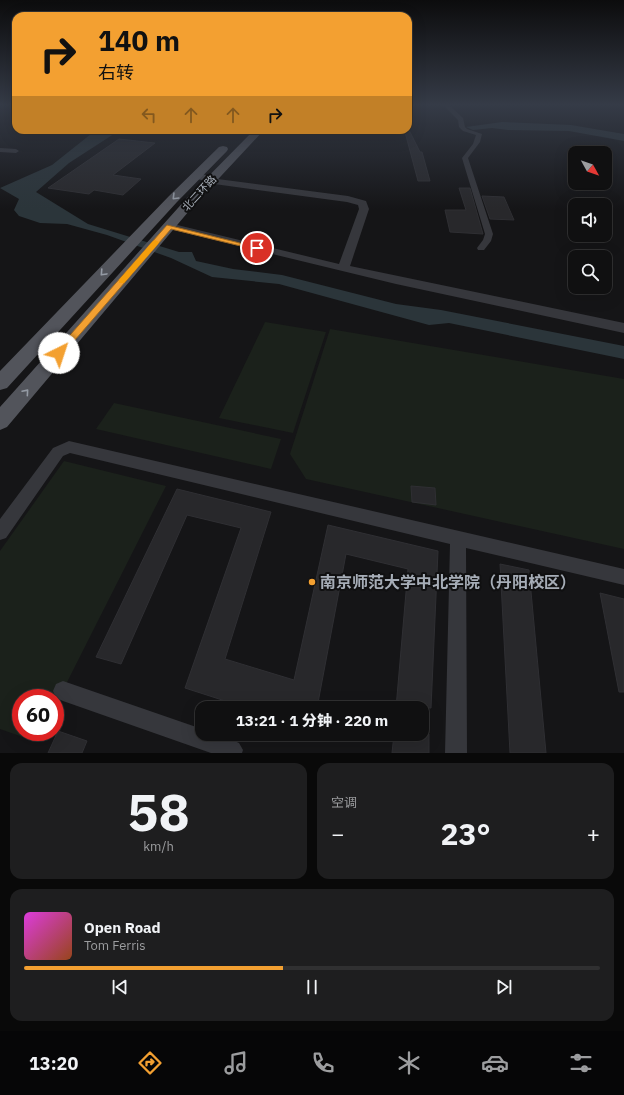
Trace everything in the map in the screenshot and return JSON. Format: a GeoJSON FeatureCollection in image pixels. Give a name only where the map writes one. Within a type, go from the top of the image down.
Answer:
{"type":"FeatureCollection","features":[{"type":"Feature","properties":{"kind":"main road","name":"北二环路"},"geometry":{"type":"LineString","coordinates":[[0,421],[169,226],[250,139]]}},
{"type":"Feature","properties":{"kind":"main road","name":"北二环路"},"geometry":{"type":"LineString","coordinates":[[0,383],[134,240],[229,144]]}},
{"type":"Feature","properties":{"kind":"main road"},"geometry":{"type":"LineString","coordinates":[[196,176],[211,180]]}},
{"type":"Feature","properties":{"kind":"street"},"geometry":{"type":"LineString","coordinates":[[478,139],[476,146],[465,158],[489,234],[487,241],[481,248]]}},
{"type":"Feature","properties":{"kind":"street"},"geometry":{"type":"LineString","coordinates":[[0,150],[16,151]]}},
{"type":"Feature","properties":{"kind":"street"},"geometry":{"type":"LineString","coordinates":[[211,180],[348,199],[363,203],[364,209],[343,268]]}},
{"type":"Feature","properties":{"kind":"street"},"geometry":{"type":"LineString","coordinates":[[169,226],[343,268],[523,308],[624,328]]}},
{"type":"Feature","properties":{"kind":"street"},"geometry":{"type":"LineString","coordinates":[[0,532],[58,452],[69,447],[624,577]]}},
{"type":"Feature","properties":{"kind":"street"},"geometry":{"type":"LineString","coordinates":[[456,753],[458,538]]}},
{"type":"Feature","properties":{"kind":"street"},"geometry":{"type":"LineString","coordinates":[[64,691],[235,752]]}},
{"type":"Feature","properties":{"kind":"shaded area"},"geometry":{"type":"Polygon","coordinates":[[[85,139],[106,139],[69,163],[36,192],[88,224],[179,252],[192,252],[196,261],[233,269],[282,275],[396,304],[441,310],[624,346],[624,359],[449,323],[429,325],[279,284],[212,277],[171,258],[107,235],[67,224],[40,223],[19,216],[14,210],[19,199],[0,188],[52,165],[85,139]]]}},
{"type":"Feature","properties":{"kind":"shaded area"},"geometry":{"type":"Polygon","coordinates":[[[265,322],[326,332],[293,433],[219,418],[265,322]]]}},
{"type":"Feature","properties":{"kind":"shaded area"},"geometry":{"type":"Polygon","coordinates":[[[330,329],[624,379],[624,549],[306,479],[290,454],[330,329]]]}},
{"type":"Feature","properties":{"kind":"shaded area"},"geometry":{"type":"Polygon","coordinates":[[[114,403],[281,439],[271,469],[96,429],[114,403]]]}},
{"type":"Feature","properties":{"kind":"shaded area"},"geometry":{"type":"Polygon","coordinates":[[[64,461],[166,486],[64,689],[12,689],[12,733],[0,729],[0,551],[64,461]]]}},
{"type":"Feature","properties":{"kind":"building"},"geometry":{"type":"Polygon","coordinates":[[[119,139],[155,143],[113,175],[141,179],[123,195],[94,190],[89,194],[48,188],[119,139]]]}},
{"type":"Feature","properties":{"kind":"building"},"geometry":{"type":"Polygon","coordinates":[[[407,139],[414,139],[420,152],[422,152],[430,181],[418,181],[407,139]]]}},
{"type":"Feature","properties":{"kind":"building"},"geometry":{"type":"Polygon","coordinates":[[[459,188],[470,188],[483,234],[450,232],[445,210],[466,210],[459,188]]]}},
{"type":"Feature","properties":{"kind":"building"},"geometry":{"type":"Polygon","coordinates":[[[482,196],[504,197],[514,220],[490,219],[482,196]]]}},
{"type":"Feature","properties":{"kind":"building"},"geometry":{"type":"Polygon","coordinates":[[[411,486],[435,488],[436,505],[412,502],[411,486]]]}},
{"type":"Feature","properties":{"kind":"building"},"geometry":{"type":"Polygon","coordinates":[[[177,489],[271,512],[225,659],[294,680],[328,525],[438,551],[431,708],[429,708],[429,701],[397,701],[408,569],[346,554],[318,701],[225,701],[185,688],[241,528],[187,515],[121,664],[96,657],[177,489]]]}},
{"type":"Feature","properties":{"kind":"building"},"geometry":{"type":"Polygon","coordinates":[[[500,564],[529,570],[546,753],[510,753],[500,564]]]}},
{"type":"Feature","properties":{"kind":"building"},"geometry":{"type":"Polygon","coordinates":[[[600,593],[624,599],[624,692],[619,692],[600,593]]]}},
{"type":"Feature","properties":{"kind":"building"},"geometry":{"type":"Polygon","coordinates":[[[64,733],[87,741],[82,753],[48,753],[53,741],[64,741],[64,733]]]}},
{"type":"Feature","properties":{"kind":"building"},"geometry":{"type":"Polygon","coordinates":[[[393,741],[429,741],[429,753],[392,753],[393,741]]]}},
{"type":"Feature","properties":{"kind":"slow traffic"},"geometry":{"type":"LineString","coordinates":[[122,281],[155,242]]}},
{"type":"Feature","properties":{"kind":"place","name":"南京师范大学中北学院（丹阳校区）"},"geometry":{"type":"Point","coordinates":[312,582]}},
{"type":"Feature","properties":{"kind":"route"},"geometry":{"type":"LineString","coordinates":[[59,353],[169,226],[257,248]]}}]}
